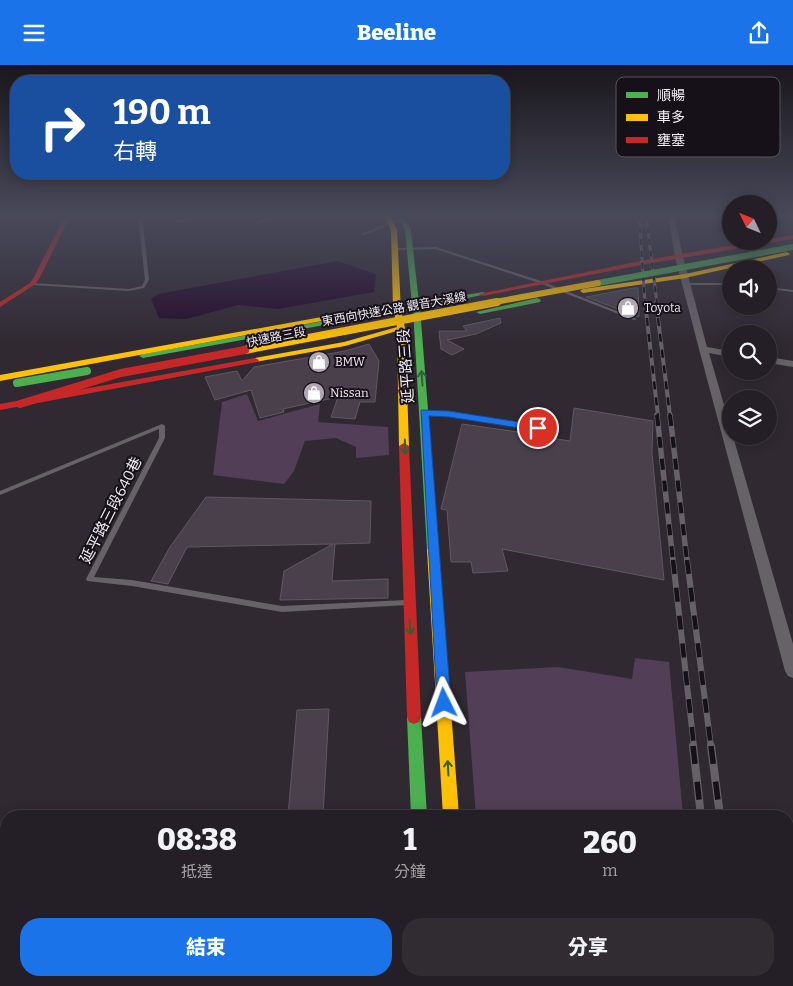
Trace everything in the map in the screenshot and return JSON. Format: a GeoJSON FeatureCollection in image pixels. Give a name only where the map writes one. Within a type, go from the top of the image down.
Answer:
{"type":"FeatureCollection","features":[{"type":"Feature","properties":{"kind":"main road"},"geometry":{"type":"LineString","coordinates":[[0,305],[32,284],[47,258]]}},
{"type":"Feature","properties":{"kind":"main road","name":"延平路三段"},"geometry":{"type":"LineString","coordinates":[[395,258],[397,310],[401,328],[404,412],[450,810]]}},
{"type":"Feature","properties":{"kind":"main road","name":"延平路三段"},"geometry":{"type":"LineString","coordinates":[[410,258],[418,325],[424,413],[420,541],[409,603],[418,810]]}},
{"type":"Feature","properties":{"kind":"main road","name":"快速路三段"},"geometry":{"type":"LineString","coordinates":[[0,382],[674,258]]}},
{"type":"Feature","properties":{"kind":"main road","name":"東西向快速公路 觀音大溪線"},"geometry":{"type":"LineString","coordinates":[[0,387],[339,326],[694,258]]}},
{"type":"Feature","properties":{"kind":"main road","name":"東西向快速公路 觀音大溪線"},"geometry":{"type":"LineString","coordinates":[[0,396],[754,258]]}},
{"type":"Feature","properties":{"kind":"main road","name":"快速路三段"},"geometry":{"type":"LineString","coordinates":[[0,402],[418,325],[568,294],[686,280],[766,258]]}},
{"type":"Feature","properties":{"kind":"main road"},"geometry":{"type":"LineString","coordinates":[[0,378],[349,314],[397,310]]}},
{"type":"Feature","properties":{"kind":"main road"},"geometry":{"type":"LineString","coordinates":[[0,407],[308,351],[366,339],[401,328]]}},
{"type":"Feature","properties":{"kind":"main road"},"geometry":{"type":"LineString","coordinates":[[20,404],[121,373]]}},
{"type":"Feature","properties":{"kind":"main road"},"geometry":{"type":"LineString","coordinates":[[404,412],[424,413]]}},
{"type":"Feature","properties":{"kind":"street"},"geometry":{"type":"LineString","coordinates":[[679,258],[793,671]]}},
{"type":"Feature","properties":{"kind":"street"},"geometry":{"type":"LineString","coordinates":[[491,292],[502,307]]}},
{"type":"Feature","properties":{"kind":"street"},"geometry":{"type":"LineString","coordinates":[[704,349],[722,352]]}},
{"type":"Feature","properties":{"kind":"street"},"geometry":{"type":"LineString","coordinates":[[777,361],[793,364]]}},
{"type":"Feature","properties":{"kind":"lane"},"geometry":{"type":"LineString","coordinates":[[32,284],[129,290],[143,287],[147,280],[145,258]]}},
{"type":"Feature","properties":{"kind":"lane"},"geometry":{"type":"LineString","coordinates":[[466,258],[540,282],[635,319]]}},
{"type":"Feature","properties":{"kind":"lane"},"geometry":{"type":"LineString","coordinates":[[686,280],[722,283]]}},
{"type":"Feature","properties":{"kind":"lane"},"geometry":{"type":"LineString","coordinates":[[777,288],[793,291]]}},
{"type":"Feature","properties":{"kind":"lane"},"geometry":{"type":"LineString","coordinates":[[424,413],[449,414],[556,431]]}},
{"type":"Feature","properties":{"kind":"lane","name":"延平路三段640巷"},"geometry":{"type":"LineString","coordinates":[[0,493],[162,426],[162,438],[89,579],[132,583],[282,609],[409,603]]}},
{"type":"Feature","properties":{"kind":"shaded area"},"geometry":{"type":"Polygon","coordinates":[[[337,261],[376,274],[374,292],[278,309],[238,305],[186,319],[159,318],[151,299],[158,294],[337,261]]]}},
{"type":"Feature","properties":{"kind":"shaded area"},"geometry":{"type":"Polygon","coordinates":[[[247,394],[258,421],[320,404],[318,422],[388,427],[389,455],[356,458],[356,447],[336,438],[305,441],[294,471],[284,484],[213,475],[222,402],[247,394]]]}},
{"type":"Feature","properties":{"kind":"shaded area"},"geometry":{"type":"Polygon","coordinates":[[[635,658],[669,662],[682,810],[476,810],[465,672],[558,667],[632,679],[635,658]]]}},
{"type":"Feature","properties":{"kind":"building","name":"Toyota"},"geometry":{"type":"Polygon","coordinates":[[[634,288],[638,288],[639,317],[586,297],[634,288]]]}},
{"type":"Feature","properties":{"kind":"building"},"geometry":{"type":"Polygon","coordinates":[[[500,318],[501,323],[476,334],[447,340],[464,349],[452,355],[441,349],[439,331],[467,331],[463,326],[500,318]]]}},
{"type":"Feature","properties":{"kind":"building"},"geometry":{"type":"Polygon","coordinates":[[[369,344],[379,361],[375,402],[360,402],[355,419],[331,417],[338,397],[283,409],[284,412],[260,418],[251,390],[215,400],[205,377],[237,371],[242,381],[254,367],[345,351],[369,344]]]}},
{"type":"Feature","properties":{"kind":"building"},"geometry":{"type":"Polygon","coordinates":[[[574,408],[653,421],[652,453],[664,580],[502,549],[508,571],[473,573],[471,562],[451,562],[447,510],[441,509],[462,424],[518,432],[519,429],[531,431],[530,435],[570,441],[574,408]]]}},
{"type":"Feature","properties":{"kind":"building"},"geometry":{"type":"Polygon","coordinates":[[[206,497],[371,501],[370,543],[335,544],[332,581],[388,579],[388,598],[280,600],[284,571],[333,544],[187,547],[168,584],[151,581],[170,547],[206,497]]]}},
{"type":"Feature","properties":{"kind":"building"},"geometry":{"type":"Polygon","coordinates":[[[329,709],[323,810],[289,810],[297,710],[329,709]]]}},
{"type":"Feature","properties":{"kind":"railway"},"geometry":{"type":"LineString","coordinates":[[642,258],[645,303]]}},
{"type":"Feature","properties":{"kind":"railway"},"geometry":{"type":"LineString","coordinates":[[651,258],[657,303]]}},
{"type":"Feature","properties":{"kind":"railway"},"geometry":{"type":"LineString","coordinates":[[645,302],[658,416]]}},
{"type":"Feature","properties":{"kind":"railway"},"geometry":{"type":"LineString","coordinates":[[656,302],[670,416]]}},
{"type":"Feature","properties":{"kind":"railway"},"geometry":{"type":"LineString","coordinates":[[657,415],[673,561]]}},
{"type":"Feature","properties":{"kind":"railway"},"geometry":{"type":"LineString","coordinates":[[670,415],[687,561]]}},
{"type":"Feature","properties":{"kind":"railway"},"geometry":{"type":"LineString","coordinates":[[673,560],[694,747]]}},
{"type":"Feature","properties":{"kind":"railway"},"geometry":{"type":"LineString","coordinates":[[687,560],[711,747]]}},
{"type":"Feature","properties":{"kind":"railway"},"geometry":{"type":"LineString","coordinates":[[693,746],[700,810]]}},
{"type":"Feature","properties":{"kind":"railway"},"geometry":{"type":"LineString","coordinates":[[711,746],[719,810]]}},
{"type":"Feature","properties":{"kind":"traffic: fast"},"geometry":{"type":"LineString","coordinates":[[411,258],[418,325],[433,550]]}},
{"type":"Feature","properties":{"kind":"traffic: fast"},"geometry":{"type":"LineString","coordinates":[[598,283],[734,258]]}},
{"type":"Feature","properties":{"kind":"traffic: fast"},"geometry":{"type":"LineString","coordinates":[[143,356],[483,294]]}},
{"type":"Feature","properties":{"kind":"traffic: fast"},"geometry":{"type":"LineString","coordinates":[[480,312],[537,300]]}},
{"type":"Feature","properties":{"kind":"traffic: fast"},"geometry":{"type":"LineString","coordinates":[[17,383],[87,371]]}},
{"type":"Feature","properties":{"kind":"traffic: fast"},"geometry":{"type":"LineString","coordinates":[[414,717],[419,810]]}},
{"type":"Feature","properties":{"kind":"traffic: slow"},"geometry":{"type":"LineString","coordinates":[[395,258],[397,310],[401,328],[404,446]]}},
{"type":"Feature","properties":{"kind":"traffic: slow"},"geometry":{"type":"LineString","coordinates":[[583,291],[685,276],[769,258]]}},
{"type":"Feature","properties":{"kind":"traffic: slow"},"geometry":{"type":"LineString","coordinates":[[245,350],[598,283]]}},
{"type":"Feature","properties":{"kind":"traffic: slow"},"geometry":{"type":"LineString","coordinates":[[0,378],[349,314],[397,310]]}},
{"type":"Feature","properties":{"kind":"traffic: slow"},"geometry":{"type":"LineString","coordinates":[[255,360],[345,344],[401,328]]}},
{"type":"Feature","properties":{"kind":"traffic: slow"},"geometry":{"type":"LineString","coordinates":[[433,550],[451,810]]}},
{"type":"Feature","properties":{"kind":"traffic: jam"},"geometry":{"type":"LineString","coordinates":[[0,305],[32,284],[47,258]]}},
{"type":"Feature","properties":{"kind":"traffic: jam"},"geometry":{"type":"LineString","coordinates":[[483,294],[670,258]]}},
{"type":"Feature","properties":{"kind":"traffic: jam"},"geometry":{"type":"LineString","coordinates":[[20,404],[121,373],[245,350]]}},
{"type":"Feature","properties":{"kind":"traffic: jam"},"geometry":{"type":"LineString","coordinates":[[0,407],[255,360]]}},
{"type":"Feature","properties":{"kind":"traffic: jam"},"geometry":{"type":"LineString","coordinates":[[404,446],[414,717]]}},
{"type":"Feature","properties":{"kind":"place","name":"Toyota"},"geometry":{"type":"Point","coordinates":[628,308]}},
{"type":"Feature","properties":{"kind":"place","name":"BMW"},"geometry":{"type":"Point","coordinates":[319,362]}},
{"type":"Feature","properties":{"kind":"place","name":"Nissan"},"geometry":{"type":"Point","coordinates":[314,393]}},
{"type":"Feature","properties":{"kind":"route"},"geometry":{"type":"LineString","coordinates":[[444,703],[424,413],[449,414],[538,428]]}}]}
